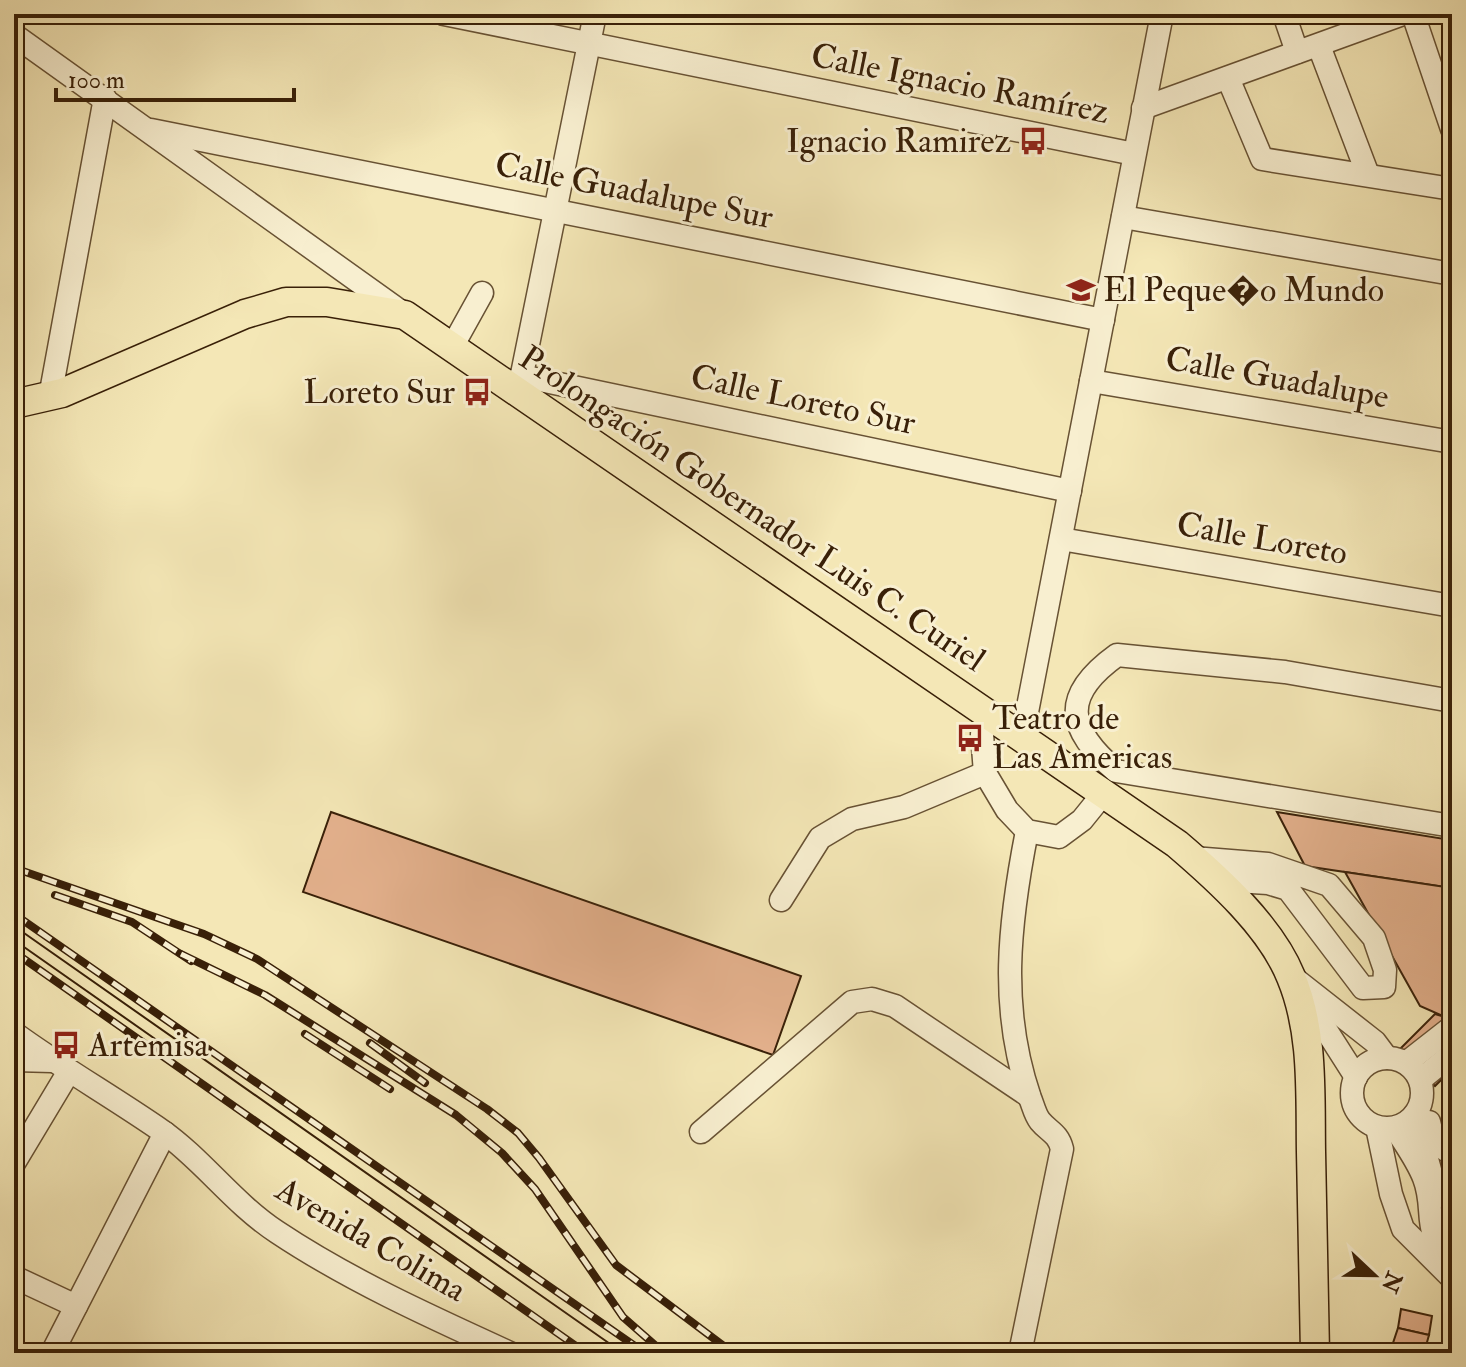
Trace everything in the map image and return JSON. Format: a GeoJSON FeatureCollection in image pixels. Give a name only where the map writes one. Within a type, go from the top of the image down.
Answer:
{"type":"FeatureCollection","features":[{"type":"Feature","properties":{"kind":"main road","name":"Prolongación Gobernador Luis C. Curiel"},"geometry":{"type":"LineString","coordinates":[[14,404],[50,397],[245,314],[286,302],[327,302],[405,315],[452,347],[520,384],[1193,858],[1219,880],[1258,925],[1291,976],[1309,1063],[1315,1353]]}},
{"type":"Feature","properties":{"kind":"street","name":"Calle Ignacio Ramírez"},"geometry":{"type":"LineString","coordinates":[[444,14],[1134,154]]}},
{"type":"Feature","properties":{"kind":"street"},"geometry":{"type":"LineString","coordinates":[[520,384],[595,14]]}},
{"type":"Feature","properties":{"kind":"street"},"geometry":{"type":"LineString","coordinates":[[1022,738],[1162,14]]}},
{"type":"Feature","properties":{"kind":"street"},"geometry":{"type":"LineString","coordinates":[[1284,14],[1337,96],[1368,175]]}},
{"type":"Feature","properties":{"kind":"street"},"geometry":{"type":"LineString","coordinates":[[1143,108],[1402,14],[1452,129]]}},
{"type":"Feature","properties":{"kind":"street"},"geometry":{"type":"LineString","coordinates":[[14,35],[151,130],[405,315]]}},
{"type":"Feature","properties":{"kind":"street"},"geometry":{"type":"LineString","coordinates":[[1228,78],[1262,159],[1452,189]]}},
{"type":"Feature","properties":{"kind":"street"},"geometry":{"type":"LineString","coordinates":[[50,397],[105,98]]}},
{"type":"Feature","properties":{"kind":"street","name":"Calle Guadalupe Sur"},"geometry":{"type":"LineString","coordinates":[[151,130],[1103,320]]}},
{"type":"Feature","properties":{"kind":"street"},"geometry":{"type":"LineString","coordinates":[[1123,217],[1452,274]]}},
{"type":"Feature","properties":{"kind":"street"},"geometry":{"type":"LineString","coordinates":[[452,347],[482,293]]}},
{"type":"Feature","properties":{"kind":"street","name":"Calle Guadalupe"},"geometry":{"type":"LineString","coordinates":[[1091,381],[1452,442]]}},
{"type":"Feature","properties":{"kind":"street","name":"Calle Loreto Sur"},"geometry":{"type":"LineString","coordinates":[[520,384],[1070,491]]}},
{"type":"Feature","properties":{"kind":"street","name":"Calle Loreto"},"geometry":{"type":"LineString","coordinates":[[1061,539],[1452,606]]}},
{"type":"Feature","properties":{"kind":"street"},"geometry":{"type":"LineString","coordinates":[[1452,701],[1285,672],[1117,655],[1097,670],[1083,690],[1076,712],[1078,730],[1093,751],[1116,771],[1452,826]]}},
{"type":"Feature","properties":{"kind":"street"},"geometry":{"type":"LineString","coordinates":[[989,716],[982,734],[985,773],[1007,810],[1027,831],[1059,837],[1082,820],[1103,794]]}},
{"type":"Feature","properties":{"kind":"street"},"geometry":{"type":"LineString","coordinates":[[781,900],[820,838],[831,831],[852,819],[904,807],[985,773]]}},
{"type":"Feature","properties":{"kind":"street"},"geometry":{"type":"LineString","coordinates":[[1020,1353],[1062,1149],[1059,1137],[1039,1120],[1029,1096],[1009,1002],[1011,916],[1027,831]]}},
{"type":"Feature","properties":{"kind":"street"},"geometry":{"type":"LineString","coordinates":[[1193,858],[1268,864],[1290,880],[1363,988],[1384,987],[1380,951],[1346,902],[1329,885],[1290,880],[1268,883],[1219,880]]}},
{"type":"Feature","properties":{"kind":"street"},"geometry":{"type":"LineString","coordinates":[[1291,976],[1409,1073],[1434,1142],[1452,1154]]}},
{"type":"Feature","properties":{"kind":"street"},"geometry":{"type":"LineString","coordinates":[[1291,976],[1356,1077]]}},
{"type":"Feature","properties":{"kind":"street"},"geometry":{"type":"LineString","coordinates":[[701,1132],[852,1002],[872,999],[895,1006],[1029,1096]]}},
{"type":"Feature","properties":{"kind":"street"},"geometry":{"type":"LineString","coordinates":[[1409,1073],[1452,1027]]}},
{"type":"Feature","properties":{"kind":"street","name":"Avenida Colima"},"geometry":{"type":"LineString","coordinates":[[14,1033],[60,1067],[165,1133],[218,1185],[275,1231],[426,1315],[510,1353]]}},
{"type":"Feature","properties":{"kind":"street"},"geometry":{"type":"LineString","coordinates":[[1452,1054],[1409,1073],[1369,1063],[1356,1077],[1352,1094],[1356,1111],[1386,1128],[1425,1181],[1432,1235],[1436,1244],[1452,1259]]}},
{"type":"Feature","properties":{"kind":"street"},"geometry":{"type":"LineString","coordinates":[[14,1060],[60,1067],[14,1163]]}},
{"type":"Feature","properties":{"kind":"street"},"geometry":{"type":"LineString","coordinates":[[1409,1073],[1415,1115],[1430,1172],[1449,1194],[1438,1224],[1443,1242],[1452,1253]]}},
{"type":"Feature","properties":{"kind":"street"},"geometry":{"type":"LineString","coordinates":[[1386,1128],[1415,1115]]}},
{"type":"Feature","properties":{"kind":"street"},"geometry":{"type":"LineString","coordinates":[[1386,1128],[1391,1194],[1403,1229],[1452,1278]]}},
{"type":"Feature","properties":{"kind":"street"},"geometry":{"type":"LineString","coordinates":[[52,1353],[165,1133]]}},
{"type":"Feature","properties":{"kind":"street"},"geometry":{"type":"LineString","coordinates":[[14,1277],[76,1306]]}},
{"type":"Feature","properties":{"kind":"building"},"geometry":{"type":"Polygon","coordinates":[[[331,812],[801,976],[773,1055],[303,892],[331,812]]]}},
{"type":"Feature","properties":{"kind":"building"},"geometry":{"type":"Polygon","coordinates":[[[1277,812],[1451,840],[1452,888],[1305,866],[1277,812]]]}},
{"type":"Feature","properties":{"kind":"building"},"geometry":{"type":"Polygon","coordinates":[[[1345,872],[1452,888],[1452,978],[1445,1017],[1420,1006],[1345,872]]]}},
{"type":"Feature","properties":{"kind":"building"},"geometry":{"type":"Polygon","coordinates":[[[1446,1012],[1452,1018],[1452,1069],[1435,1086],[1399,1050],[1435,1014],[1445,1017],[1446,1012]]]}},
{"type":"Feature","properties":{"kind":"building"},"geometry":{"type":"Polygon","coordinates":[[[1401,1309],[1432,1316],[1429,1335],[1398,1328],[1401,1309]]]}},
{"type":"Feature","properties":{"kind":"building"},"geometry":{"type":"Polygon","coordinates":[[[1398,1328],[1429,1335],[1424,1353],[1392,1346],[1398,1328]]]}},
{"type":"Feature","properties":{"kind":"tram line"},"geometry":{"type":"LineString","coordinates":[[14,926],[623,1353]]}},
{"type":"Feature","properties":{"kind":"tram line"},"geometry":{"type":"LineString","coordinates":[[14,940],[178,1055]]}},
{"type":"Feature","properties":{"kind":"railway"},"geometry":{"type":"LineString","coordinates":[[14,868],[204,934],[257,959],[487,1109],[518,1133],[539,1158],[616,1265],[733,1353]]}},
{"type":"Feature","properties":{"kind":"railway"},"geometry":{"type":"LineString","coordinates":[[55,895],[132,922],[191,961]]}},
{"type":"Feature","properties":{"kind":"railway"},"geometry":{"type":"LineString","coordinates":[[14,914],[645,1353]]}},
{"type":"Feature","properties":{"kind":"railway"},"geometry":{"type":"LineString","coordinates":[[14,952],[586,1353]]}},
{"type":"Feature","properties":{"kind":"railway"},"geometry":{"type":"LineString","coordinates":[[181,954],[265,995],[456,1115],[502,1153],[535,1189],[623,1317],[664,1353]]}},
{"type":"Feature","properties":{"kind":"railway"},"geometry":{"type":"LineString","coordinates":[[305,1034],[390,1089]]}},
{"type":"Feature","properties":{"kind":"railway"},"geometry":{"type":"LineString","coordinates":[[370,1043],[425,1083]]}},
{"type":"Feature","properties":{"kind":"place","name":"Ignacio Ramirez"},"geometry":{"type":"Point","coordinates":[1033,141]}},
{"type":"Feature","properties":{"kind":"place","name":"El Peque�o Mundo"},"geometry":{"type":"Point","coordinates":[1081,290]}},
{"type":"Feature","properties":{"kind":"place","name":"Loreto Sur"},"geometry":{"type":"Point","coordinates":[477,392]}},
{"type":"Feature","properties":{"kind":"place","name":"Teatro de Las Americas"},"geometry":{"type":"Point","coordinates":[970,738]}},
{"type":"Feature","properties":{"kind":"place","name":"Artemisa"},"geometry":{"type":"Point","coordinates":[66,1045]}}]}
